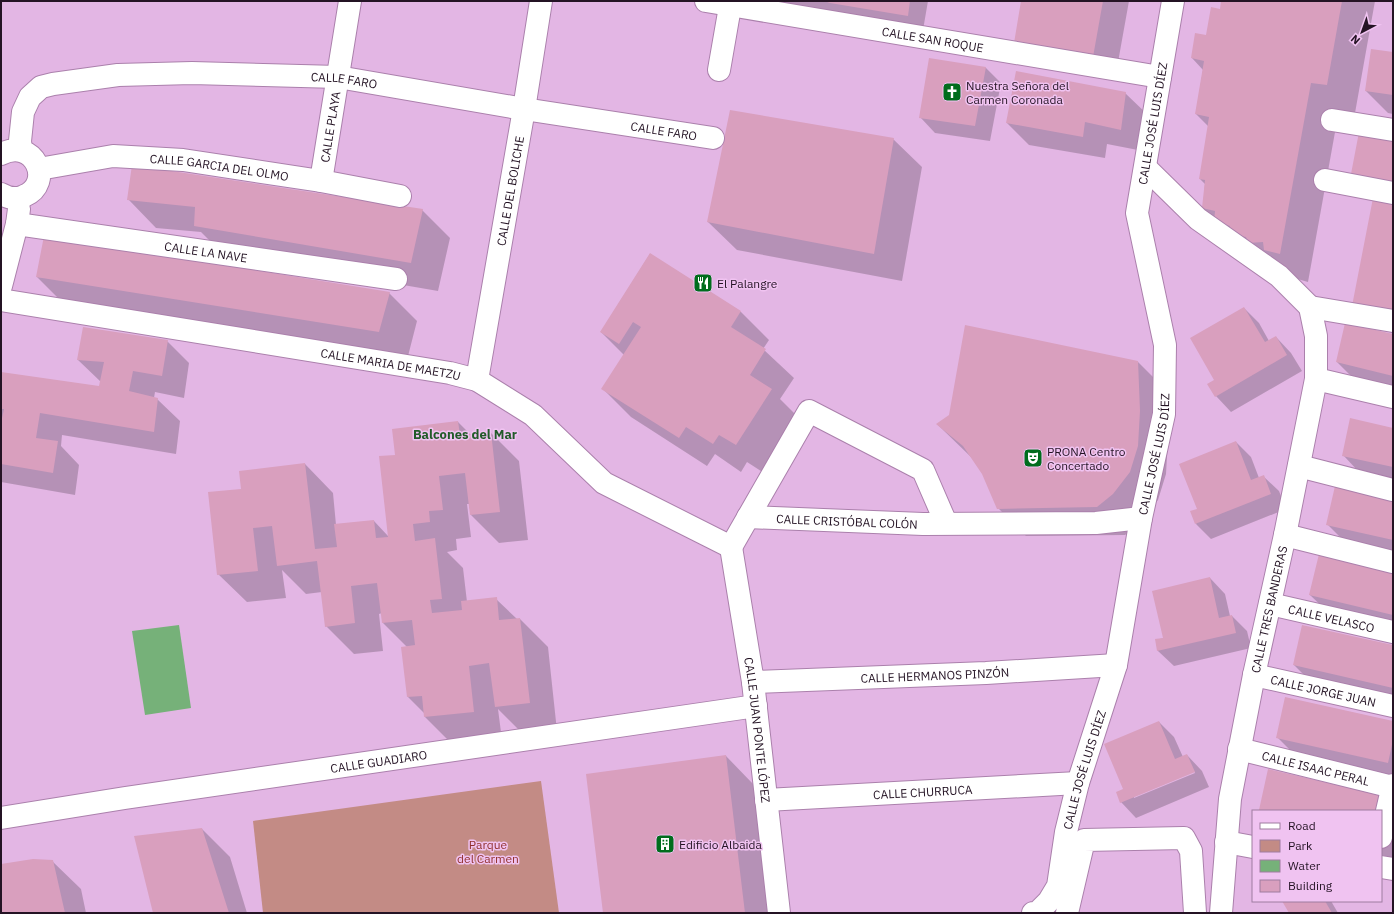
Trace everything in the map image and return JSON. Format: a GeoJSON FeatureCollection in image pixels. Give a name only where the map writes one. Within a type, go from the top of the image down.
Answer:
{"type":"FeatureCollection","features":[{"type":"Feature","properties":{"kind":"street","name":"CALLE PLAYA"},"geometry":{"type":"LineString","coordinates":[[322,181],[350,1]]}},
{"type":"Feature","properties":{"kind":"street","name":"CALLE DEL BOLICHE"},"geometry":{"type":"LineString","coordinates":[[477,380],[524,109],[541,1]]}},
{"type":"Feature","properties":{"kind":"street","name":"CALLE SAN ROQUE"},"geometry":{"type":"LineString","coordinates":[[706,1],[731,3],[1160,77]]}},
{"type":"Feature","properties":{"kind":"street","name":"CALLE JOSÉ LUIS DÍEZ"},"geometry":{"type":"LineString","coordinates":[[1050,909],[1058,886],[1066,832],[1078,783],[1116,665],[1141,518],[1164,414],[1165,344],[1137,213],[1174,1]]}},
{"type":"Feature","properties":{"kind":"street"},"geometry":{"type":"LineString","coordinates":[[719,70],[731,3]]}},
{"type":"Feature","properties":{"kind":"street","name":"CALLE FARO"},"geometry":{"type":"LineString","coordinates":[[11,152],[20,141],[23,112],[30,97],[41,87],[118,75],[177,74],[338,77],[524,109],[713,138]]}},
{"type":"Feature","properties":{"kind":"street"},"geometry":{"type":"LineString","coordinates":[[1332,120],[1393,130]]}},
{"type":"Feature","properties":{"kind":"street"},"geometry":{"type":"LineString","coordinates":[[1,286],[17,224],[10,196],[27,195],[37,184],[39,177],[39,169],[32,157],[27,153],[11,152]]}},
{"type":"Feature","properties":{"kind":"street","name":"CALLE GARCIA DEL OLMO"},"geometry":{"type":"LineString","coordinates":[[39,169],[113,156],[183,160],[322,181],[400,196]]}},
{"type":"Feature","properties":{"kind":"street"},"geometry":{"type":"LineString","coordinates":[[1146,168],[1198,219],[1278,276],[1310,307],[1393,321]]}},
{"type":"Feature","properties":{"kind":"street"},"geometry":{"type":"LineString","coordinates":[[1325,180],[1393,193]]}},
{"type":"Feature","properties":{"kind":"street","name":"CALLE LA NAVE"},"geometry":{"type":"LineString","coordinates":[[17,224],[396,279]]}},
{"type":"Feature","properties":{"kind":"street","name":"CALLE MARIA DE MAETZU"},"geometry":{"type":"LineString","coordinates":[[1,300],[450,373],[477,380],[533,415],[604,483],[731,547]]}},
{"type":"Feature","properties":{"kind":"street","name":"CALLE TRES BANDERAS"},"geometry":{"type":"LineString","coordinates":[[1221,913],[1230,799],[1254,675],[1300,466],[1316,379],[1316,336],[1310,307]]}},
{"type":"Feature","properties":{"kind":"street"},"geometry":{"type":"LineString","coordinates":[[1316,379],[1393,397]]}},
{"type":"Feature","properties":{"kind":"street"},"geometry":{"type":"LineString","coordinates":[[731,547],[809,411],[923,470],[946,524]]}},
{"type":"Feature","properties":{"kind":"street"},"geometry":{"type":"LineString","coordinates":[[1300,466],[1393,490]]}},
{"type":"Feature","properties":{"kind":"street","name":"CALLE CRISTÓBAL COLÓN"},"geometry":{"type":"LineString","coordinates":[[748,517],[923,524],[1096,523],[1141,518]]}},
{"type":"Feature","properties":{"kind":"street"},"geometry":{"type":"LineString","coordinates":[[1285,535],[1393,562]]}},
{"type":"Feature","properties":{"kind":"street","name":"CALLE JUAN PONTE LÓPEZ"},"geometry":{"type":"LineString","coordinates":[[731,547],[753,682],[779,913]]}},
{"type":"Feature","properties":{"kind":"street","name":"CALLE VELASCO"},"geometry":{"type":"LineString","coordinates":[[1270,604],[1393,632]]}},
{"type":"Feature","properties":{"kind":"street","name":"CALLE HERMANOS PINZÓN"},"geometry":{"type":"LineString","coordinates":[[753,682],[1116,665]]}},
{"type":"Feature","properties":{"kind":"street","name":"CALLE JORGE JUAN"},"geometry":{"type":"LineString","coordinates":[[1254,675],[1393,706]]}},
{"type":"Feature","properties":{"kind":"street","name":"CALLE GUADIARO"},"geometry":{"type":"LineString","coordinates":[[1,818],[105,801],[756,706]]}},
{"type":"Feature","properties":{"kind":"street","name":"CALLE ISAAC PERAL"},"geometry":{"type":"LineString","coordinates":[[1240,749],[1393,786]]}},
{"type":"Feature","properties":{"kind":"street","name":"CALLE CHURRUCA"},"geometry":{"type":"LineString","coordinates":[[766,800],[1078,783]]}},
{"type":"Feature","properties":{"kind":"street"},"geometry":{"type":"LineString","coordinates":[[1382,833],[1393,786]]}},
{"type":"Feature","properties":{"kind":"street"},"geometry":{"type":"LineString","coordinates":[[1050,909],[1084,840],[1184,838],[1191,851],[1195,913]]}},
{"type":"Feature","properties":{"kind":"street"},"geometry":{"type":"LineString","coordinates":[[1226,842],[1252,846]]}},
{"type":"Feature","properties":{"kind":"street"},"geometry":{"type":"LineString","coordinates":[[1382,867],[1393,870]]}},
{"type":"Feature","properties":{"kind":"green space","name":"Parque del Carmen"},"geometry":{"type":"Polygon","coordinates":[[[541,781],[559,913],[263,913],[253,821],[541,781]]]}},
{"type":"Feature","properties":{"kind":"water"},"geometry":{"type":"Polygon","coordinates":[[[179,625],[191,708],[145,715],[132,631],[179,625]]]}},
{"type":"Feature","properties":{"kind":"building"},"geometry":{"type":"Polygon","coordinates":[[[824,1],[910,1],[908,16],[824,1]]]}},
{"type":"Feature","properties":{"kind":"building"},"geometry":{"type":"Polygon","coordinates":[[[1021,1],[1103,1],[1093,57],[1014,43],[1021,1]]]}},
{"type":"Feature","properties":{"kind":"building"},"geometry":{"type":"Polygon","coordinates":[[[1221,1],[1342,1],[1327,85],[1311,83],[1280,254],[1264,250],[1263,242],[1248,243],[1246,237],[1228,234],[1230,226],[1214,222],[1215,211],[1202,208],[1205,180],[1199,179],[1209,117],[1195,114],[1204,61],[1191,58],[1195,33],[1206,35],[1211,7],[1220,9],[1221,1]]]}},
{"type":"Feature","properties":{"kind":"building"},"geometry":{"type":"Polygon","coordinates":[[[1371,49],[1393,52],[1393,95],[1365,91],[1371,49]]]}},
{"type":"Feature","properties":{"kind":"building","name":"Nuestra Señora del Carmen Coronada"},"geometry":{"type":"Polygon","coordinates":[[[929,58],[986,67],[975,126],[919,118],[929,58]]]}},
{"type":"Feature","properties":{"kind":"building"},"geometry":{"type":"Polygon","coordinates":[[[1016,71],[1126,92],[1121,130],[1085,122],[1083,137],[1006,123],[1016,71]]]}},
{"type":"Feature","properties":{"kind":"building"},"geometry":{"type":"Polygon","coordinates":[[[730,110],[894,138],[874,254],[707,222],[730,110]]]}},
{"type":"Feature","properties":{"kind":"building"},"geometry":{"type":"Polygon","coordinates":[[[1359,132],[1393,138],[1393,182],[1351,174],[1359,132]]]}},
{"type":"Feature","properties":{"kind":"building"},"geometry":{"type":"Polygon","coordinates":[[[132,165],[423,209],[411,263],[194,226],[195,207],[127,200],[132,165]]]}},
{"type":"Feature","properties":{"kind":"building"},"geometry":{"type":"Polygon","coordinates":[[[1373,198],[1393,202],[1393,314],[1352,306],[1373,198]]]}},
{"type":"Feature","properties":{"kind":"building"},"geometry":{"type":"Polygon","coordinates":[[[44,236],[390,292],[379,332],[36,277],[44,236]]]}},
{"type":"Feature","properties":{"kind":"building"},"geometry":{"type":"Polygon","coordinates":[[[650,253],[741,311],[731,327],[766,349],[750,375],[772,389],[736,445],[719,435],[713,444],[686,427],[679,438],[601,389],[641,327],[633,322],[619,344],[600,332],[650,253]]]}},
{"type":"Feature","properties":{"kind":"building"},"geometry":{"type":"Polygon","coordinates":[[[1244,307],[1265,342],[1276,336],[1287,355],[1215,397],[1207,384],[1214,380],[1190,338],[1244,307]]]}},
{"type":"Feature","properties":{"kind":"building"},"geometry":{"type":"Polygon","coordinates":[[[1345,323],[1393,334],[1393,376],[1336,362],[1345,323]]]}},
{"type":"Feature","properties":{"kind":"building"},"geometry":{"type":"Polygon","coordinates":[[[965,325],[1138,361],[1140,411],[1138,446],[1130,472],[1113,494],[1097,507],[997,509],[982,474],[963,446],[936,424],[949,415],[965,325]]]}},
{"type":"Feature","properties":{"kind":"building"},"geometry":{"type":"Polygon","coordinates":[[[83,327],[168,340],[162,376],[133,371],[129,391],[158,398],[154,432],[40,413],[36,438],[58,441],[53,473],[1,464],[1,423],[4,409],[1,409],[1,372],[99,386],[104,362],[77,360],[83,327]]]}},
{"type":"Feature","properties":{"kind":"building"},"geometry":{"type":"Polygon","coordinates":[[[1350,418],[1393,428],[1393,467],[1342,456],[1350,418]]]}},
{"type":"Feature","properties":{"kind":"building"},"geometry":{"type":"Polygon","coordinates":[[[458,421],[460,435],[491,432],[500,512],[470,515],[465,473],[439,476],[443,510],[429,511],[430,522],[413,524],[415,541],[435,538],[442,599],[430,600],[432,613],[462,610],[461,601],[497,597],[499,620],[520,618],[530,703],[495,707],[489,663],[469,666],[474,712],[424,717],[422,696],[407,697],[401,647],[415,645],[412,620],[382,623],[377,583],[351,586],[355,623],[325,627],[317,561],[277,566],[272,526],[253,528],[258,571],[217,575],[208,492],[241,489],[239,471],[305,463],[315,549],[337,547],[334,524],[374,520],[376,538],[388,537],[379,456],[395,455],[392,429],[458,421]]]}},
{"type":"Feature","properties":{"kind":"building"},"geometry":{"type":"Polygon","coordinates":[[[1236,441],[1251,480],[1264,475],[1271,494],[1195,524],[1190,511],[1197,509],[1179,464],[1236,441]]]}},
{"type":"Feature","properties":{"kind":"building"},"geometry":{"type":"Polygon","coordinates":[[[1335,486],[1393,500],[1393,540],[1326,525],[1335,486]]]}},
{"type":"Feature","properties":{"kind":"building"},"geometry":{"type":"Polygon","coordinates":[[[1319,554],[1393,572],[1393,615],[1309,595],[1319,554]]]}},
{"type":"Feature","properties":{"kind":"building"},"geometry":{"type":"Polygon","coordinates":[[[1210,577],[1219,618],[1232,615],[1236,633],[1157,651],[1155,639],[1163,638],[1152,591],[1210,577]]]}},
{"type":"Feature","properties":{"kind":"building"},"geometry":{"type":"Polygon","coordinates":[[[1302,625],[1393,645],[1393,688],[1293,665],[1302,625]]]}},
{"type":"Feature","properties":{"kind":"building"},"geometry":{"type":"Polygon","coordinates":[[[1285,697],[1393,721],[1393,740],[1388,763],[1276,738],[1285,697]]]}},
{"type":"Feature","properties":{"kind":"building"},"geometry":{"type":"Polygon","coordinates":[[[1159,721],[1175,759],[1187,754],[1195,772],[1120,803],[1116,792],[1123,789],[1104,744],[1159,721]]]}},
{"type":"Feature","properties":{"kind":"building","name":"Edificio Albaida"},"geometry":{"type":"Polygon","coordinates":[[[726,755],[745,913],[603,913],[586,774],[726,755]]]}},
{"type":"Feature","properties":{"kind":"building"},"geometry":{"type":"Polygon","coordinates":[[[1268,769],[1380,795],[1376,810],[1259,810],[1268,769]]]}},
{"type":"Feature","properties":{"kind":"building"},"geometry":{"type":"Polygon","coordinates":[[[202,828],[229,913],[153,913],[134,836],[202,828]]]}},
{"type":"Feature","properties":{"kind":"building"},"geometry":{"type":"Polygon","coordinates":[[[33,859],[53,860],[65,913],[1,913],[1,864],[33,859]]]}},
{"type":"Feature","properties":{"kind":"building"},"geometry":{"type":"Polygon","coordinates":[[[1283,902],[1326,902],[1332,913],[1289,913],[1283,902]]]}},
{"type":"Feature","properties":{"kind":"place","name":"Nuestra Señora del Carmen Coronada"},"geometry":{"type":"Point","coordinates":[952,92]}},
{"type":"Feature","properties":{"kind":"place","name":"El Palangre"},"geometry":{"type":"Point","coordinates":[703,283]}},
{"type":"Feature","properties":{"kind":"place","name":"PRONA Centro Concertado"},"geometry":{"type":"Point","coordinates":[1033,458]}},
{"type":"Feature","properties":{"kind":"place","name":"Edificio Albaida"},"geometry":{"type":"Point","coordinates":[665,844]}},
{"type":"Feature","properties":{"kind":"district","name":"Balcones del Mar"},"geometry":{"type":"Point","coordinates":[465,434]}}]}
